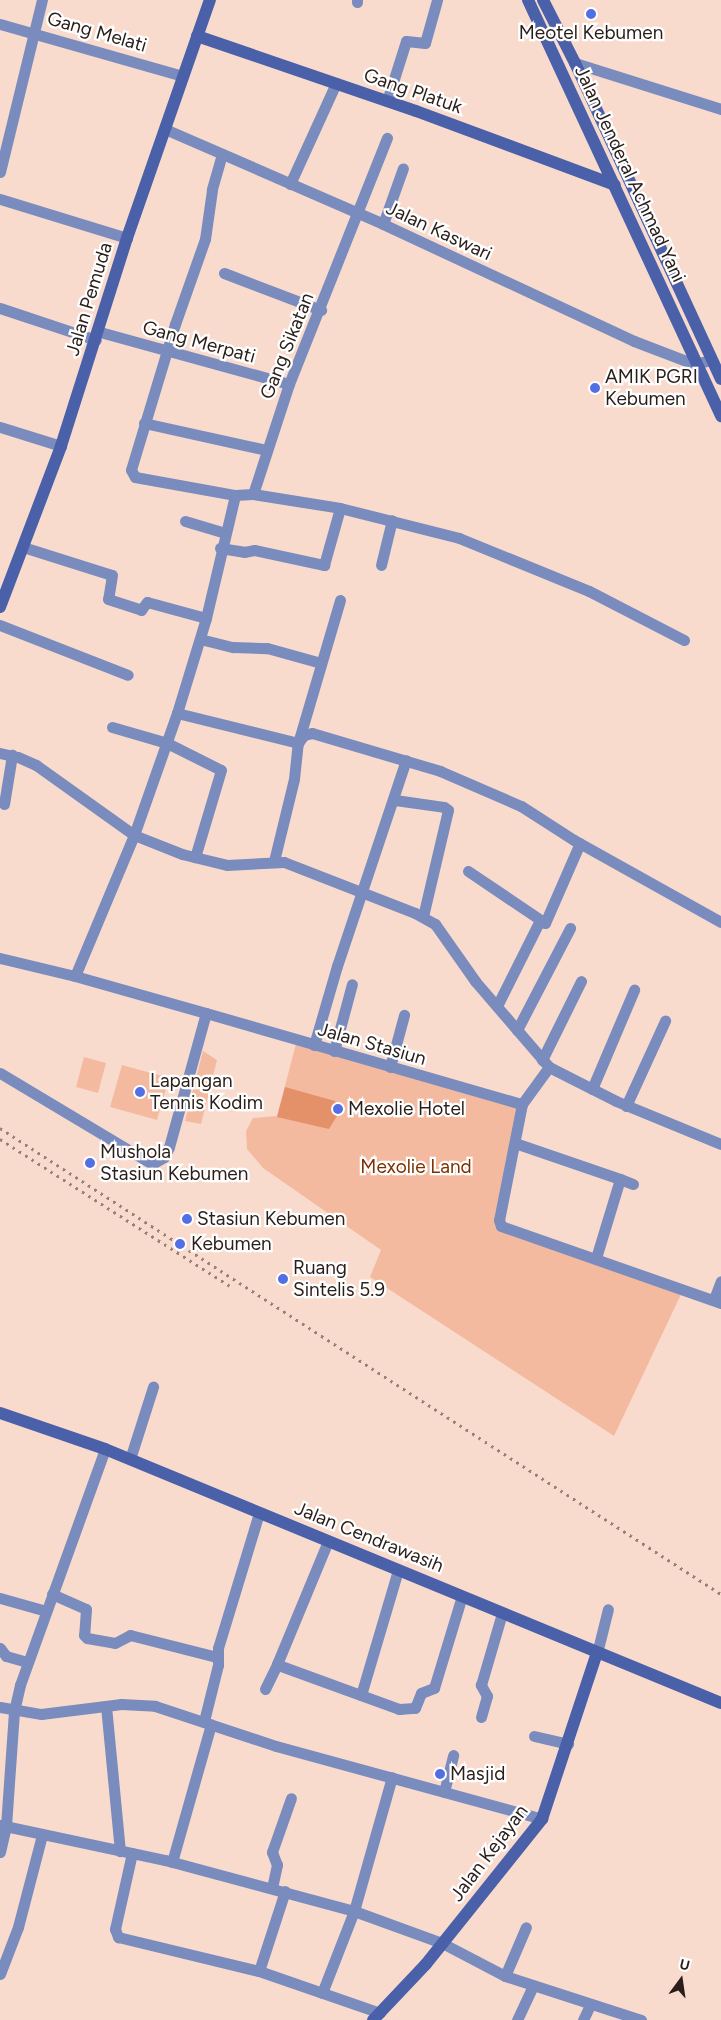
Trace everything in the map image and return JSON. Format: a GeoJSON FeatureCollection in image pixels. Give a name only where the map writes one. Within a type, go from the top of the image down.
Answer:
{"type":"FeatureCollection","features":[{"type":"Feature","properties":{"kind":"main road","name":"Jalan Pemuda"},"geometry":{"type":"LineString","coordinates":[[0,607],[61,446],[98,336],[127,238],[210,0]]}},
{"type":"Feature","properties":{"kind":"main road","name":"Jalan Jenderal Achmad Yani"},"geometry":{"type":"LineString","coordinates":[[528,0],[616,185],[721,416]]}},
{"type":"Feature","properties":{"kind":"main road","name":"Jalan Jenderal Achmad Yani"},"geometry":{"type":"LineString","coordinates":[[543,0],[575,63],[721,379]]}},
{"type":"Feature","properties":{"kind":"main road","name":"Gang Platuk"},"geometry":{"type":"LineString","coordinates":[[197,36],[387,101],[616,185]]}},
{"type":"Feature","properties":{"kind":"main road","name":"Jalan Cendrawasih"},"geometry":{"type":"LineString","coordinates":[[1,1417],[105,1449],[721,1703]]}},
{"type":"Feature","properties":{"kind":"main road","name":"Jalan Kejayan"},"geometry":{"type":"LineString","coordinates":[[376,2016],[442,1943],[542,1819],[597,1653]]}},
{"type":"Feature","properties":{"kind":"street"},"geometry":{"type":"LineString","coordinates":[[0,172],[42,0]]}},
{"type":"Feature","properties":{"kind":"street"},"geometry":{"type":"LineString","coordinates":[[387,101],[406,40],[425,43],[437,0]]}},
{"type":"Feature","properties":{"kind":"street","name":"Gang Melati"},"geometry":{"type":"LineString","coordinates":[[0,24],[183,76]]}},
{"type":"Feature","properties":{"kind":"street"},"geometry":{"type":"LineString","coordinates":[[575,63],[721,110]]}},
{"type":"Feature","properties":{"kind":"street"},"geometry":{"type":"LineString","coordinates":[[290,184],[336,83]]}},
{"type":"Feature","properties":{"kind":"street","name":"Jalan Kaswari"},"geometry":{"type":"LineString","coordinates":[[165,129],[358,213],[627,338],[698,364]]}},
{"type":"Feature","properties":{"kind":"street","name":"Gang Sikatan"},"geometry":{"type":"LineString","coordinates":[[253,494],[289,384],[321,310],[387,138]]}},
{"type":"Feature","properties":{"kind":"street"},"geometry":{"type":"LineString","coordinates":[[222,154],[212,190],[205,239],[166,352],[144,423],[131,474],[235,495],[253,494],[340,508],[459,538],[589,590],[684,640]]}},
{"type":"Feature","properties":{"kind":"street"},"geometry":{"type":"LineString","coordinates":[[382,224],[403,168]]}},
{"type":"Feature","properties":{"kind":"street"},"geometry":{"type":"LineString","coordinates":[[0,199],[127,238]]}},
{"type":"Feature","properties":{"kind":"street"},"geometry":{"type":"LineString","coordinates":[[224,273],[321,310]]}},
{"type":"Feature","properties":{"kind":"street","name":"Gang Merpati"},"geometry":{"type":"LineString","coordinates":[[0,308],[98,336],[289,384]]}},
{"type":"Feature","properties":{"kind":"street"},"geometry":{"type":"LineString","coordinates":[[698,364],[712,360]]}},
{"type":"Feature","properties":{"kind":"street"},"geometry":{"type":"LineString","coordinates":[[144,423],[267,450]]}},
{"type":"Feature","properties":{"kind":"street"},"geometry":{"type":"LineString","coordinates":[[0,427],[61,446]]}},
{"type":"Feature","properties":{"kind":"street"},"geometry":{"type":"LineString","coordinates":[[75,976],[134,835],[177,714],[206,618],[220,548],[235,495]]}},
{"type":"Feature","properties":{"kind":"street"},"geometry":{"type":"LineString","coordinates":[[220,548],[244,552],[254,550],[324,564],[340,508]]}},
{"type":"Feature","properties":{"kind":"street"},"geometry":{"type":"LineString","coordinates":[[381,565],[392,520]]}},
{"type":"Feature","properties":{"kind":"street"},"geometry":{"type":"LineString","coordinates":[[185,521],[225,532]]}},
{"type":"Feature","properties":{"kind":"street"},"geometry":{"type":"LineString","coordinates":[[23,546],[112,575],[108,598],[141,610],[146,602],[206,618]]}},
{"type":"Feature","properties":{"kind":"street"},"geometry":{"type":"LineString","coordinates":[[274,861],[294,779],[298,743],[340,600]]}},
{"type":"Feature","properties":{"kind":"street"},"geometry":{"type":"LineString","coordinates":[[0,625],[128,675]]}},
{"type":"Feature","properties":{"kind":"street"},"geometry":{"type":"LineString","coordinates":[[200,639],[233,647],[267,648],[320,663]]}},
{"type":"Feature","properties":{"kind":"street"},"geometry":{"type":"LineString","coordinates":[[177,714],[298,743]]}},
{"type":"Feature","properties":{"kind":"street"},"geometry":{"type":"LineString","coordinates":[[112,727],[167,743],[220,770],[195,857]]}},
{"type":"Feature","properties":{"kind":"street"},"geometry":{"type":"LineString","coordinates":[[298,743],[304,735],[312,733],[440,770],[521,806],[580,843],[721,922]]}},
{"type":"Feature","properties":{"kind":"street"},"geometry":{"type":"LineString","coordinates":[[0,753],[36,765],[134,835],[195,857],[237,865],[274,861],[284,862],[364,891],[423,917],[435,924],[450,941],[475,980],[545,1063],[626,1106],[721,1144]]}},
{"type":"Feature","properties":{"kind":"street"},"geometry":{"type":"LineString","coordinates":[[4,804],[12,756]]}},
{"type":"Feature","properties":{"kind":"street"},"geometry":{"type":"LineString","coordinates":[[314,1045],[395,800],[406,760]]}},
{"type":"Feature","properties":{"kind":"street"},"geometry":{"type":"LineString","coordinates":[[395,800],[444,807],[448,810],[423,917]]}},
{"type":"Feature","properties":{"kind":"street"},"geometry":{"type":"LineString","coordinates":[[468,871],[539,922],[546,923],[580,843]]}},
{"type":"Feature","properties":{"kind":"street"},"geometry":{"type":"LineString","coordinates":[[497,1006],[539,922]]}},
{"type":"Feature","properties":{"kind":"street"},"geometry":{"type":"LineString","coordinates":[[517,1030],[570,928]]}},
{"type":"Feature","properties":{"kind":"street","name":"Jalan Stasiun"},"geometry":{"type":"LineString","coordinates":[[0,958],[75,976],[522,1104]]}},
{"type":"Feature","properties":{"kind":"street"},"geometry":{"type":"LineString","coordinates":[[581,981],[545,1063],[522,1104],[499,1223],[718,1301],[721,1281]]}},
{"type":"Feature","properties":{"kind":"street"},"geometry":{"type":"LineString","coordinates":[[334,1051],[352,984]]}},
{"type":"Feature","properties":{"kind":"street"},"geometry":{"type":"LineString","coordinates":[[592,1089],[634,990]]}},
{"type":"Feature","properties":{"kind":"street"},"geometry":{"type":"LineString","coordinates":[[0,1073],[152,1164],[164,1157],[169,1148],[206,1014]]}},
{"type":"Feature","properties":{"kind":"street"},"geometry":{"type":"LineString","coordinates":[[390,1067],[404,1015]]}},
{"type":"Feature","properties":{"kind":"street"},"geometry":{"type":"LineString","coordinates":[[626,1106],[665,1021]]}},
{"type":"Feature","properties":{"kind":"street"},"geometry":{"type":"LineString","coordinates":[[515,1143],[633,1184]]}},
{"type":"Feature","properties":{"kind":"street"},"geometry":{"type":"LineString","coordinates":[[596,1258],[620,1180]]}},
{"type":"Feature","properties":{"kind":"street"},"geometry":{"type":"LineString","coordinates":[[130,1459],[153,1387]]}},
{"type":"Feature","properties":{"kind":"street"},"geometry":{"type":"LineString","coordinates":[[0,1852],[14,1711],[27,1662],[105,1449]]}},
{"type":"Feature","properties":{"kind":"street"},"geometry":{"type":"LineString","coordinates":[[172,1862],[208,1723],[217,1657],[259,1512]]}},
{"type":"Feature","properties":{"kind":"street"},"geometry":{"type":"LineString","coordinates":[[266,1689],[328,1541]]}},
{"type":"Feature","properties":{"kind":"street"},"geometry":{"type":"LineString","coordinates":[[361,1695],[398,1570]]}},
{"type":"Feature","properties":{"kind":"street"},"geometry":{"type":"LineString","coordinates":[[52,1594],[86,1609],[84,1635],[87,1638],[115,1644],[130,1635],[217,1657]]}},
{"type":"Feature","properties":{"kind":"street"},"geometry":{"type":"LineString","coordinates":[[276,1664],[399,1709],[415,1708],[421,1693],[434,1688],[462,1596]]}},
{"type":"Feature","properties":{"kind":"street"},"geometry":{"type":"LineString","coordinates":[[0,1598],[46,1611]]}},
{"type":"Feature","properties":{"kind":"street"},"geometry":{"type":"LineString","coordinates":[[597,1653],[608,1609]]}},
{"type":"Feature","properties":{"kind":"street"},"geometry":{"type":"LineString","coordinates":[[481,1717],[486,1696],[481,1685],[502,1613]]}},
{"type":"Feature","properties":{"kind":"street"},"geometry":{"type":"LineString","coordinates":[[0,1648],[6,1656],[27,1662]]}},
{"type":"Feature","properties":{"kind":"street"},"geometry":{"type":"LineString","coordinates":[[106,1706],[120,1851]]}},
{"type":"Feature","properties":{"kind":"street"},"geometry":{"type":"LineString","coordinates":[[0,1707],[14,1711],[41,1714],[106,1706],[155,1706],[392,1778],[542,1819]]}},
{"type":"Feature","properties":{"kind":"street"},"geometry":{"type":"LineString","coordinates":[[534,1736],[568,1744]]}},
{"type":"Feature","properties":{"kind":"street"},"geometry":{"type":"LineString","coordinates":[[444,1792],[453,1755]]}},
{"type":"Feature","properties":{"kind":"street"},"geometry":{"type":"LineString","coordinates":[[322,1993],[354,1911],[392,1778]]}},
{"type":"Feature","properties":{"kind":"street"},"geometry":{"type":"LineString","coordinates":[[272,1888],[277,1865],[272,1852],[291,1798]]}},
{"type":"Feature","properties":{"kind":"street"},"geometry":{"type":"LineString","coordinates":[[3,1826],[172,1862],[354,1911],[442,1943],[505,1976],[641,2020]]}},
{"type":"Feature","properties":{"kind":"street"},"geometry":{"type":"LineString","coordinates":[[0,1974],[4,1952],[42,1835]]}},
{"type":"Feature","properties":{"kind":"street"},"geometry":{"type":"LineString","coordinates":[[132,1853],[115,1929],[118,1937],[259,1970],[322,1993],[376,2016]]}},
{"type":"Feature","properties":{"kind":"street"},"geometry":{"type":"LineString","coordinates":[[259,1970],[285,1891]]}},
{"type":"Feature","properties":{"kind":"street"},"geometry":{"type":"LineString","coordinates":[[505,1976],[526,1928]]}},
{"type":"Feature","properties":{"kind":"street"},"geometry":{"type":"LineString","coordinates":[[517,2020],[533,1986]]}},
{"type":"Feature","properties":{"kind":"street"},"geometry":{"type":"LineString","coordinates":[[583,2020],[590,2005]]}},
{"type":"Feature","properties":{"kind":"green space","name":"Mexolie Land"},"geometry":{"type":"Polygon","coordinates":[[[297,1040],[522,1104],[496,1226],[684,1288],[614,1436],[370,1277],[381,1250],[263,1168],[247,1149],[246,1131],[253,1118],[277,1116],[297,1040]]]}},
{"type":"Feature","properties":{"kind":"green space"},"geometry":{"type":"Polygon","coordinates":[[[203,1051],[217,1060],[201,1124],[185,1121],[203,1051]]]}},
{"type":"Feature","properties":{"kind":"green space"},"geometry":{"type":"Polygon","coordinates":[[[84,1057],[106,1063],[98,1093],[76,1087],[84,1057]]]}},
{"type":"Feature","properties":{"kind":"green space","name":"Lapangan Tennis Kodim"},"geometry":{"type":"Polygon","coordinates":[[[122,1065],[169,1078],[157,1120],[110,1107],[122,1065]]]}},
{"type":"Feature","properties":{"kind":"shaded area"},"geometry":{"type":"Polygon","coordinates":[[[285,1087],[335,1101],[340,1111],[329,1129],[277,1117],[285,1087]]]}},
{"type":"Feature","properties":{"kind":"railway"},"geometry":{"type":"LineString","coordinates":[[0,1128],[721,1594]]}},
{"type":"Feature","properties":{"kind":"railway"},"geometry":{"type":"LineString","coordinates":[[0,1139],[231,1287]]}},
{"type":"Feature","properties":{"kind":"place","name":"Meotel Kebumen"},"geometry":{"type":"Point","coordinates":[591,14]}},
{"type":"Feature","properties":{"kind":"place","name":"AMIK PGRI Kebumen"},"geometry":{"type":"Point","coordinates":[595,388]}},
{"type":"Feature","properties":{"kind":"place","name":"Lapangan Tennis Kodim"},"geometry":{"type":"Point","coordinates":[140,1092]}},
{"type":"Feature","properties":{"kind":"place","name":"Mexolie Hotel"},"geometry":{"type":"Point","coordinates":[338,1109]}},
{"type":"Feature","properties":{"kind":"place","name":"Mushola Stasiun Kebumen"},"geometry":{"type":"Point","coordinates":[90,1163]}},
{"type":"Feature","properties":{"kind":"place","name":"Stasiun Kebumen"},"geometry":{"type":"Point","coordinates":[187,1219]}},
{"type":"Feature","properties":{"kind":"place","name":"Kebumen"},"geometry":{"type":"Point","coordinates":[180,1244]}},
{"type":"Feature","properties":{"kind":"place","name":"Ruang Sintelis 5.9"},"geometry":{"type":"Point","coordinates":[283,1279]}},
{"type":"Feature","properties":{"kind":"place","name":"Masjid"},"geometry":{"type":"Point","coordinates":[440,1774]}}]}
